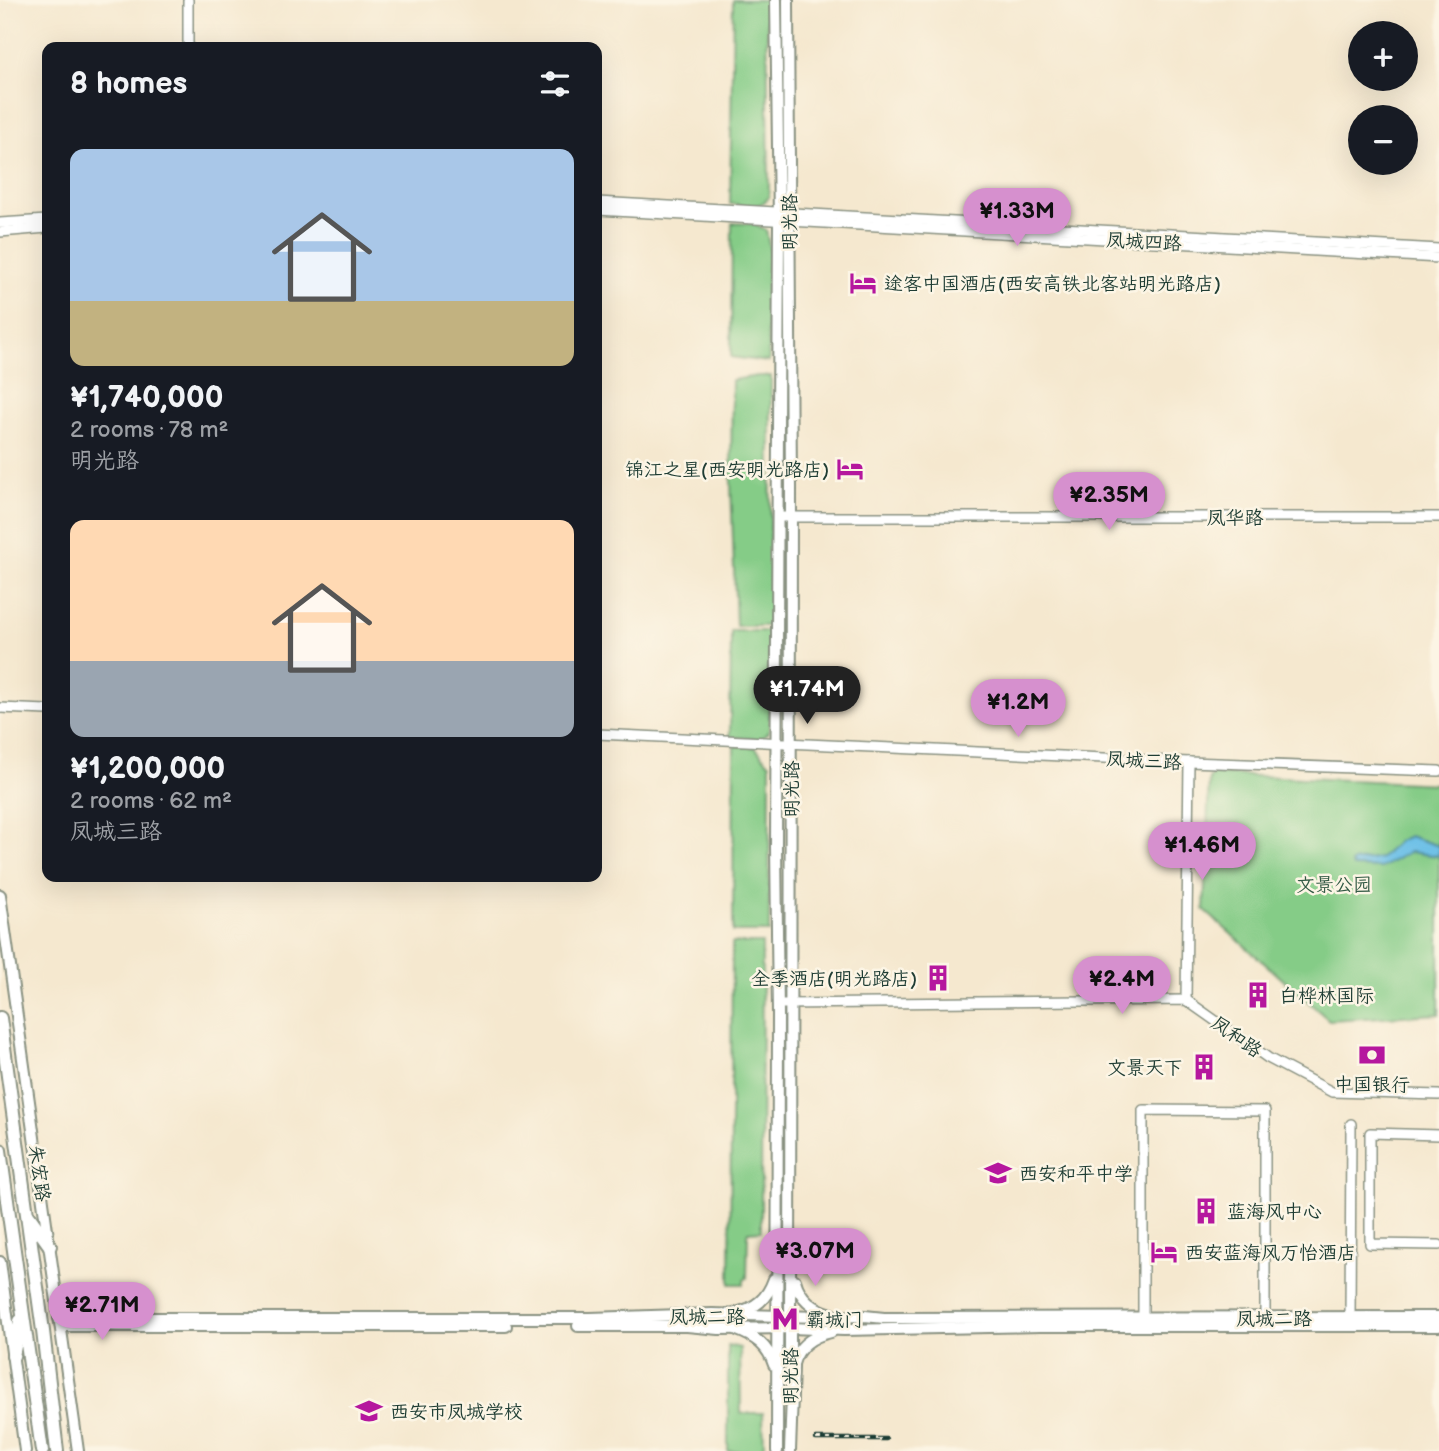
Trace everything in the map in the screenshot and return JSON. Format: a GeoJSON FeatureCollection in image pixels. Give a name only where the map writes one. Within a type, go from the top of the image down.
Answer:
{"type":"FeatureCollection","features":[{"type":"Feature","properties":{"kind":"highway"},"geometry":{"type":"LineString","coordinates":[[0,1018],[57,1451]]}},
{"type":"Feature","properties":{"kind":"highway"},"geometry":{"type":"LineString","coordinates":[[0,1150],[42,1451]]}},
{"type":"Feature","properties":{"kind":"highway"},"geometry":{"type":"LineString","coordinates":[[27,1214],[50,1247]]}},
{"type":"Feature","properties":{"kind":"highway"},"geometry":{"type":"LineString","coordinates":[[13,1356],[22,1310]]}},
{"type":"Feature","properties":{"kind":"main road","name":"明光路"},"geometry":{"type":"LineString","coordinates":[[776,0],[784,217],[791,743],[777,1263],[777,1451]]}},
{"type":"Feature","properties":{"kind":"main road","name":"明光路"},"geometry":{"type":"LineString","coordinates":[[788,0],[776,742],[792,1262],[793,1367],[790,1451]]}},
{"type":"Feature","properties":{"kind":"main road","name":"朱宏路"},"geometry":{"type":"LineString","coordinates":[[0,895],[78,1451]]}},
{"type":"Feature","properties":{"kind":"main road"},"geometry":{"type":"LineString","coordinates":[[0,1262],[4,1326],[13,1356],[25,1451]]}},
{"type":"Feature","properties":{"kind":"main road"},"geometry":{"type":"LineString","coordinates":[[792,1262],[795,1283],[803,1297],[814,1307],[838,1315]]}},
{"type":"Feature","properties":{"kind":"main road"},"geometry":{"type":"LineString","coordinates":[[725,1314],[746,1311],[761,1303],[771,1287],[777,1263]]}},
{"type":"Feature","properties":{"kind":"main road","name":"凤城二路"},"geometry":{"type":"LineString","coordinates":[[60,1322],[590,1318],[725,1314],[776,1322]]}},
{"type":"Feature","properties":{"kind":"main road","name":"凤城二路"},"geometry":{"type":"LineString","coordinates":[[60,1322],[687,1326],[730,1329],[838,1315],[884,1318],[1265,1318],[1439,1326]]}},
{"type":"Feature","properties":{"kind":"main road","name":"凤城二路"},"geometry":{"type":"LineString","coordinates":[[791,1322],[844,1330],[1350,1322],[1439,1317]]}},
{"type":"Feature","properties":{"kind":"main road"},"geometry":{"type":"LineString","coordinates":[[730,1329],[752,1336],[763,1344],[771,1355],[776,1378]]}},
{"type":"Feature","properties":{"kind":"main road"},"geometry":{"type":"LineString","coordinates":[[793,1367],[798,1352],[811,1338],[844,1330]]}},
{"type":"Feature","properties":{"kind":"street"},"geometry":{"type":"LineString","coordinates":[[188,0],[188,42]]}},
{"type":"Feature","properties":{"kind":"street","name":"凤城四路"},"geometry":{"type":"LineString","coordinates":[[602,202],[784,217],[1439,258]]}},
{"type":"Feature","properties":{"kind":"street","name":"凤城四路"},"geometry":{"type":"LineString","coordinates":[[602,210],[1439,249]]}},
{"type":"Feature","properties":{"kind":"street"},"geometry":{"type":"LineString","coordinates":[[0,223],[42,220]]}},
{"type":"Feature","properties":{"kind":"street"},"geometry":{"type":"LineString","coordinates":[[0,232],[42,228]]}},
{"type":"Feature","properties":{"kind":"street","name":"凤华路"},"geometry":{"type":"LineString","coordinates":[[778,517],[1439,517]]}},
{"type":"Feature","properties":{"kind":"street"},"geometry":{"type":"LineString","coordinates":[[0,708],[42,710]]}},
{"type":"Feature","properties":{"kind":"street","name":"凤城三路"},"geometry":{"type":"LineString","coordinates":[[602,734],[1439,771]]}},
{"type":"Feature","properties":{"kind":"street"},"geometry":{"type":"LineString","coordinates":[[784,1004],[1186,1000],[1189,762]]}},
{"type":"Feature","properties":{"kind":"street","name":"凤和路"},"geometry":{"type":"LineString","coordinates":[[1186,1000],[1268,1058],[1332,1092],[1439,1095]]}},
{"type":"Feature","properties":{"kind":"street"},"geometry":{"type":"LineString","coordinates":[[1143,1319],[1143,1110],[1265,1111],[1265,1318]]}},
{"type":"Feature","properties":{"kind":"street"},"geometry":{"type":"LineString","coordinates":[[1350,1322],[1351,1124]]}},
{"type":"Feature","properties":{"kind":"street"},"geometry":{"type":"LineString","coordinates":[[1439,1135],[1370,1133],[1370,1244],[1439,1245]]}},
{"type":"Feature","properties":{"kind":"green space"},"geometry":{"type":"Polygon","coordinates":[[[733,0],[767,0],[769,197],[761,204],[752,206],[730,204],[733,0]]]}},
{"type":"Feature","properties":{"kind":"green space"},"geometry":{"type":"Polygon","coordinates":[[[732,223],[755,224],[766,230],[770,250],[766,301],[769,362],[731,357],[732,223]]]}},
{"type":"Feature","properties":{"kind":"green space"},"geometry":{"type":"Polygon","coordinates":[[[771,376],[770,626],[736,626],[731,484],[732,380],[771,376]]]}},
{"type":"Feature","properties":{"kind":"green space"},"geometry":{"type":"Polygon","coordinates":[[[731,631],[770,631],[769,731],[761,739],[730,737],[731,631]]]}},
{"type":"Feature","properties":{"kind":"green space"},"geometry":{"type":"Polygon","coordinates":[[[734,746],[755,747],[770,764],[769,932],[733,932],[734,746]]]}},
{"type":"Feature","properties":{"kind":"green space","name":"文景公园"},"geometry":{"type":"Polygon","coordinates":[[[1213,774],[1439,784],[1439,1014],[1329,1020],[1204,910],[1209,779],[1213,774]]]}},
{"type":"Feature","properties":{"kind":"green space"},"geometry":{"type":"Polygon","coordinates":[[[732,943],[762,943],[761,1231],[748,1232],[747,1278],[744,1284],[730,1284],[732,943]]]}},
{"type":"Feature","properties":{"kind":"green space"},"geometry":{"type":"Polygon","coordinates":[[[728,1345],[740,1348],[741,1413],[763,1413],[764,1451],[728,1451],[728,1345]]]}},
{"type":"Feature","properties":{"kind":"water"},"geometry":{"type":"Polygon","coordinates":[[[1409,836],[1439,846],[1439,856],[1409,852],[1381,868],[1353,867],[1351,864],[1381,858],[1398,841],[1409,836]]]}},
{"type":"Feature","properties":{"kind":"railway"},"geometry":{"type":"LineString","coordinates":[[816,1439],[886,1439]]}},
{"type":"Feature","properties":{"kind":"place","name":"途客中国酒店(西安高铁北客站明光路店)"},"geometry":{"type":"Point","coordinates":[863,283]}},
{"type":"Feature","properties":{"kind":"place","name":"锦江之星(西安明光路店)"},"geometry":{"type":"Point","coordinates":[850,469]}},
{"type":"Feature","properties":{"kind":"place","name":"全季酒店(明光路店)"},"geometry":{"type":"Point","coordinates":[938,978]}},
{"type":"Feature","properties":{"kind":"place","name":"白桦林国际"},"geometry":{"type":"Point","coordinates":[1258,995]}},
{"type":"Feature","properties":{"kind":"place","name":"中国银行"},"geometry":{"type":"Point","coordinates":[1372,1055]}},
{"type":"Feature","properties":{"kind":"place","name":"文景天下"},"geometry":{"type":"Point","coordinates":[1204,1067]}},
{"type":"Feature","properties":{"kind":"place","name":"西安和平中学"},"geometry":{"type":"Point","coordinates":[998,1173]}},
{"type":"Feature","properties":{"kind":"place","name":"蓝海风中心"},"geometry":{"type":"Point","coordinates":[1206,1211]}},
{"type":"Feature","properties":{"kind":"place","name":"西安蓝海风万怡酒店"},"geometry":{"type":"Point","coordinates":[1164,1252]}},
{"type":"Feature","properties":{"kind":"place","name":"霸城门"},"geometry":{"type":"Point","coordinates":[785,1319]}},
{"type":"Feature","properties":{"kind":"place","name":"西安市凤城学校"},"geometry":{"type":"Point","coordinates":[369,1411]}}]}
